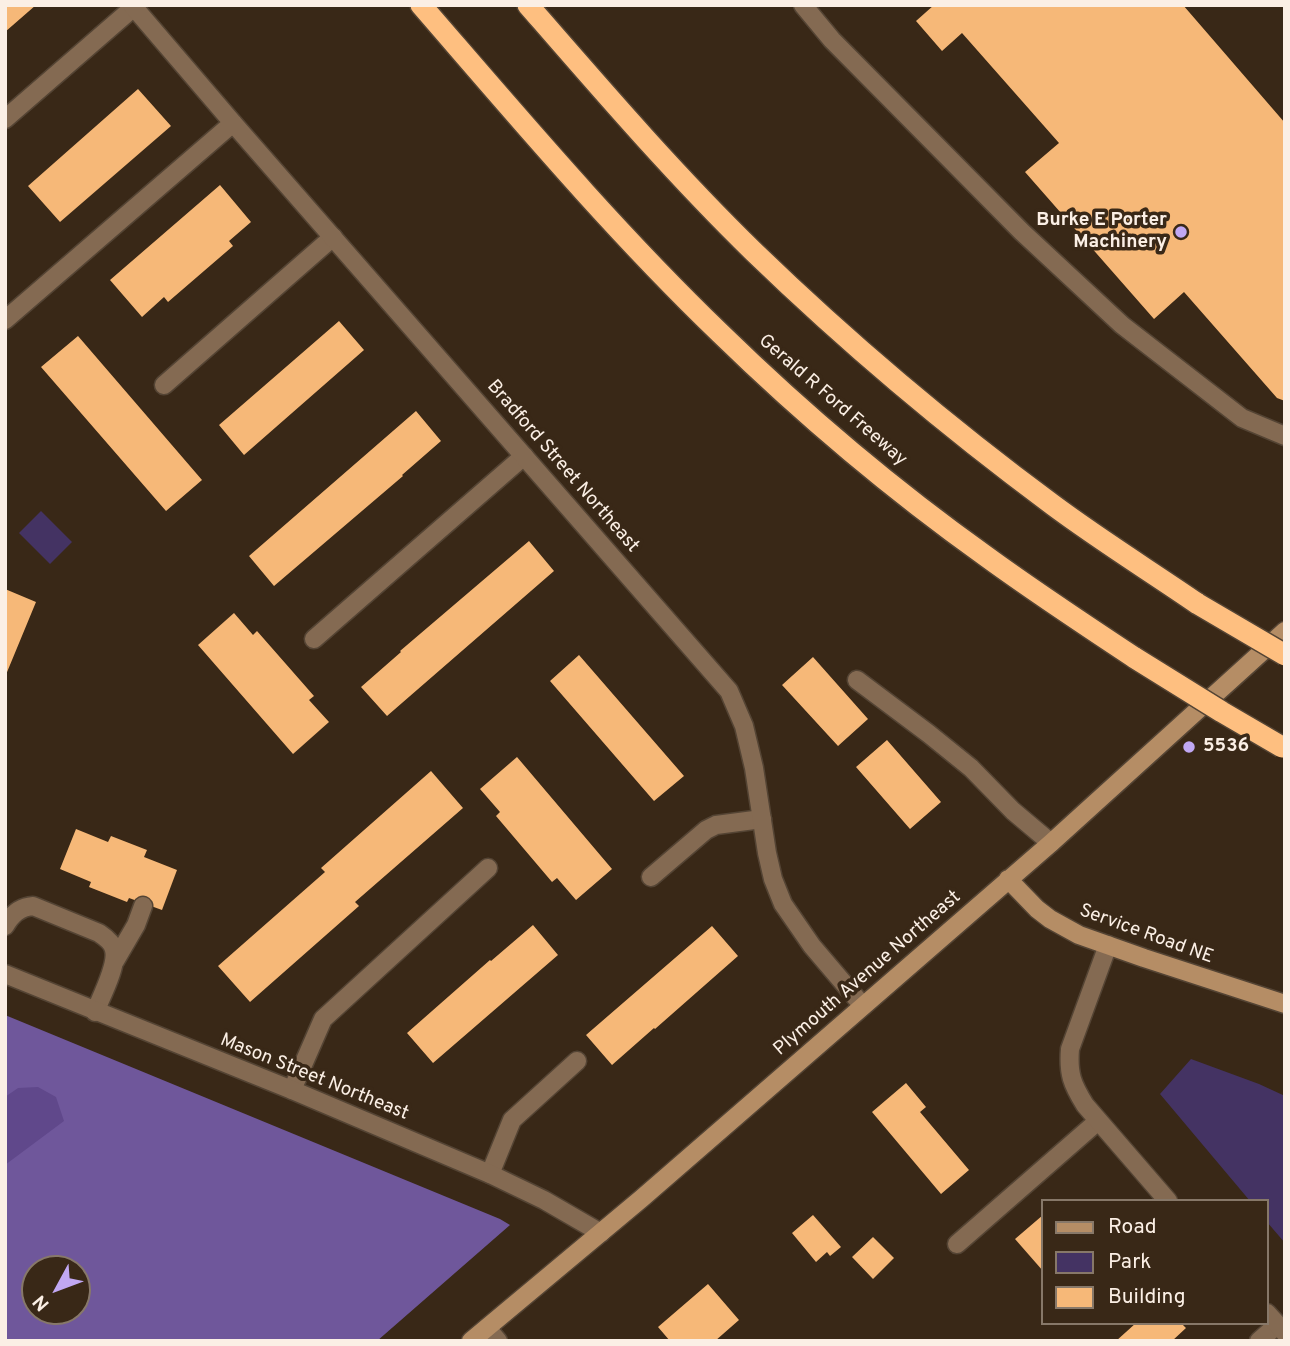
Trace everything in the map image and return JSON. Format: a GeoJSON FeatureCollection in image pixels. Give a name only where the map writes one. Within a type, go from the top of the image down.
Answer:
{"type":"FeatureCollection","features":[{"type":"Feature","properties":{"kind":"highway","name":"Gerald R Ford Freeway"},"geometry":{"type":"LineString","coordinates":[[421,5],[549,153],[719,333],[888,481],[1025,584],[1135,658],[1283,747]]}},
{"type":"Feature","properties":{"kind":"highway"},"geometry":{"type":"LineString","coordinates":[[528,5],[624,115],[754,252],[903,386],[1055,506],[1198,604],[1285,655]]}},
{"type":"Feature","properties":{"kind":"main road","name":"Plymouth Avenue Northeast"},"geometry":{"type":"LineString","coordinates":[[471,1341],[492,1334],[601,1233],[1051,843],[1285,631]]}},
{"type":"Feature","properties":{"kind":"main road","name":"Service Road NE"},"geometry":{"type":"LineString","coordinates":[[1009,879],[1049,919],[1079,935],[1285,1004]]}},
{"type":"Feature","properties":{"kind":"street"},"geometry":{"type":"LineString","coordinates":[[803,5],[832,40],[1022,232],[1122,325],[1242,418],[1285,436]]}},
{"type":"Feature","properties":{"kind":"street"},"geometry":{"type":"LineString","coordinates":[[5,119],[133,6]]}},
{"type":"Feature","properties":{"kind":"street","name":"Bradford Street Northeast"},"geometry":{"type":"LineString","coordinates":[[133,6],[729,691],[744,726],[754,768],[772,878],[783,904],[811,946],[863,1006]]}},
{"type":"Feature","properties":{"kind":"street"},"geometry":{"type":"LineString","coordinates":[[5,320],[233,123]]}},
{"type":"Feature","properties":{"kind":"street"},"geometry":{"type":"LineString","coordinates":[[164,385],[333,237]]}},
{"type":"Feature","properties":{"kind":"street"},"geometry":{"type":"LineString","coordinates":[[314,639],[524,456]]}},
{"type":"Feature","properties":{"kind":"street"},"geometry":{"type":"LineString","coordinates":[[858,680],[971,768],[1013,811],[1051,843]]}},
{"type":"Feature","properties":{"kind":"street"},"geometry":{"type":"LineString","coordinates":[[651,877],[706,830],[716,825],[762,819]]}},
{"type":"Feature","properties":{"kind":"street"},"geometry":{"type":"LineString","coordinates":[[292,1090],[323,1019],[488,868]]}},
{"type":"Feature","properties":{"kind":"street"},"geometry":{"type":"LineString","coordinates":[[5,926],[14,913],[24,907],[33,906],[107,938],[114,948],[115,961]]}},
{"type":"Feature","properties":{"kind":"street"},"geometry":{"type":"LineString","coordinates":[[95,1012],[115,961],[136,925],[143,906]]}},
{"type":"Feature","properties":{"kind":"street"},"geometry":{"type":"LineString","coordinates":[[1108,945],[1070,1049],[1069,1067],[1075,1088],[1098,1121],[1166,1199]]}},
{"type":"Feature","properties":{"kind":"street","name":"Mason Street Northeast"},"geometry":{"type":"LineString","coordinates":[[5,974],[292,1090],[490,1174],[544,1200],[601,1233]]}},
{"type":"Feature","properties":{"kind":"street"},"geometry":{"type":"LineString","coordinates":[[490,1174],[512,1120],[577,1061]]}},
{"type":"Feature","properties":{"kind":"street"},"geometry":{"type":"LineString","coordinates":[[957,1244],[1098,1121]]}},
{"type":"Feature","properties":{"kind":"street"},"geometry":{"type":"LineString","coordinates":[[1259,1341],[1276,1324]]}},
{"type":"Feature","properties":{"kind":"green space"},"geometry":{"type":"Polygon","coordinates":[[[41,511],[72,542],[50,564],[19,533],[41,511]]]}},
{"type":"Feature","properties":{"kind":"green space"},"geometry":{"type":"Polygon","coordinates":[[[1191,1059],[1285,1096],[1285,1243],[1269,1224],[1269,1199],[1248,1199],[1160,1094],[1191,1059]]]}},
{"type":"Feature","properties":{"kind":"shaded area"},"geometry":{"type":"Polygon","coordinates":[[[5,1015],[510,1225],[377,1341],[5,1341],[5,1015]]]}},
{"type":"Feature","properties":{"kind":"shaded area"},"geometry":{"type":"Polygon","coordinates":[[[38,1087],[56,1097],[64,1121],[5,1165],[5,1097],[18,1088],[38,1087]]]}},
{"type":"Feature","properties":{"kind":"building"},"geometry":{"type":"Polygon","coordinates":[[[5,5],[36,5],[5,32],[5,5]]]}},
{"type":"Feature","properties":{"kind":"building","name":"Burke E Porter Machinery"},"geometry":{"type":"Polygon","coordinates":[[[934,5],[1183,5],[1285,123],[1285,401],[1277,398],[1184,292],[1154,319],[1025,172],[1059,143],[962,33],[942,51],[916,21],[934,5]]]}},
{"type":"Feature","properties":{"kind":"building"},"geometry":{"type":"Polygon","coordinates":[[[138,89],[171,126],[60,222],[28,186],[138,89]]]}},
{"type":"Feature","properties":{"kind":"building"},"geometry":{"type":"Polygon","coordinates":[[[220,185],[251,222],[229,241],[233,246],[168,302],[164,297],[142,317],[110,280],[220,185]]]}},
{"type":"Feature","properties":{"kind":"building"},"geometry":{"type":"Polygon","coordinates":[[[339,321],[364,350],[244,455],[219,425],[339,321]]]}},
{"type":"Feature","properties":{"kind":"building"},"geometry":{"type":"Polygon","coordinates":[[[78,336],[202,480],[166,511],[41,367],[78,336]]]}},
{"type":"Feature","properties":{"kind":"building"},"geometry":{"type":"Polygon","coordinates":[[[416,411],[441,441],[274,586],[249,556],[416,411]]]}},
{"type":"Feature","properties":{"kind":"building"},"geometry":{"type":"Polygon","coordinates":[[[529,541],[554,571],[387,716],[361,687],[529,541]]]}},
{"type":"Feature","properties":{"kind":"building"},"geometry":{"type":"Polygon","coordinates":[[[5,589],[36,602],[5,677],[5,589]]]}},
{"type":"Feature","properties":{"kind":"building"},"geometry":{"type":"Polygon","coordinates":[[[234,613],[253,635],[257,631],[314,696],[309,700],[329,722],[293,754],[198,645],[234,613]]]}},
{"type":"Feature","properties":{"kind":"building"},"geometry":{"type":"Polygon","coordinates":[[[579,655],[684,776],[654,801],[550,681],[579,655]]]}},
{"type":"Feature","properties":{"kind":"building"},"geometry":{"type":"Polygon","coordinates":[[[813,657],[868,719],[838,746],[782,685],[813,657]]]}},
{"type":"Feature","properties":{"kind":"building"},"geometry":{"type":"Polygon","coordinates":[[[887,740],[941,802],[910,829],[856,767],[887,740]]]}},
{"type":"Feature","properties":{"kind":"building"},"geometry":{"type":"Polygon","coordinates":[[[517,757],[612,869],[576,900],[557,878],[552,882],[496,816],[500,812],[480,789],[517,757]]]}},
{"type":"Feature","properties":{"kind":"building"},"geometry":{"type":"Polygon","coordinates":[[[431,771],[463,808],[355,902],[359,906],[250,1002],[218,966],[325,872],[321,868],[431,771]]]}},
{"type":"Feature","properties":{"kind":"building"},"geometry":{"type":"Polygon","coordinates":[[[76,829],[108,842],[111,836],[147,850],[144,857],[177,870],[162,910],[129,898],[127,902],[89,887],[91,882],[60,869],[76,829]]]}},
{"type":"Feature","properties":{"kind":"building"},"geometry":{"type":"Polygon","coordinates":[[[533,925],[558,955],[433,1063],[407,1033],[533,925]]]}},
{"type":"Feature","properties":{"kind":"building"},"geometry":{"type":"Polygon","coordinates":[[[712,926],[738,956],[612,1065],[586,1035],[712,926]]]}},
{"type":"Feature","properties":{"kind":"building"},"geometry":{"type":"Polygon","coordinates":[[[906,1083],[926,1107],[920,1112],[969,1170],[941,1194],[872,1112],[906,1083]]]}},
{"type":"Feature","properties":{"kind":"building"},"geometry":{"type":"Polygon","coordinates":[[[813,1215],[841,1247],[830,1256],[827,1252],[816,1262],[792,1233],[813,1215]]]}},
{"type":"Feature","properties":{"kind":"building"},"geometry":{"type":"Polygon","coordinates":[[[1042,1216],[1042,1270],[1015,1239],[1042,1216]]]}},
{"type":"Feature","properties":{"kind":"building"},"geometry":{"type":"Polygon","coordinates":[[[873,1237],[894,1258],[873,1279],[852,1257],[873,1237]]]}},
{"type":"Feature","properties":{"kind":"building"},"geometry":{"type":"Polygon","coordinates":[[[708,1284],[739,1320],[715,1341],[670,1341],[658,1327],[708,1284]]]}},
{"type":"Feature","properties":{"kind":"building"},"geometry":{"type":"Polygon","coordinates":[[[1134,1325],[1183,1325],[1186,1328],[1172,1341],[1116,1341],[1134,1325]]]}},
{"type":"Feature","properties":{"kind":"place","name":"Burke E Porter Machinery"},"geometry":{"type":"Point","coordinates":[1181,232]}},
{"type":"Feature","properties":{"kind":"place","name":"5536"},"geometry":{"type":"Point","coordinates":[1189,747]}}]}
